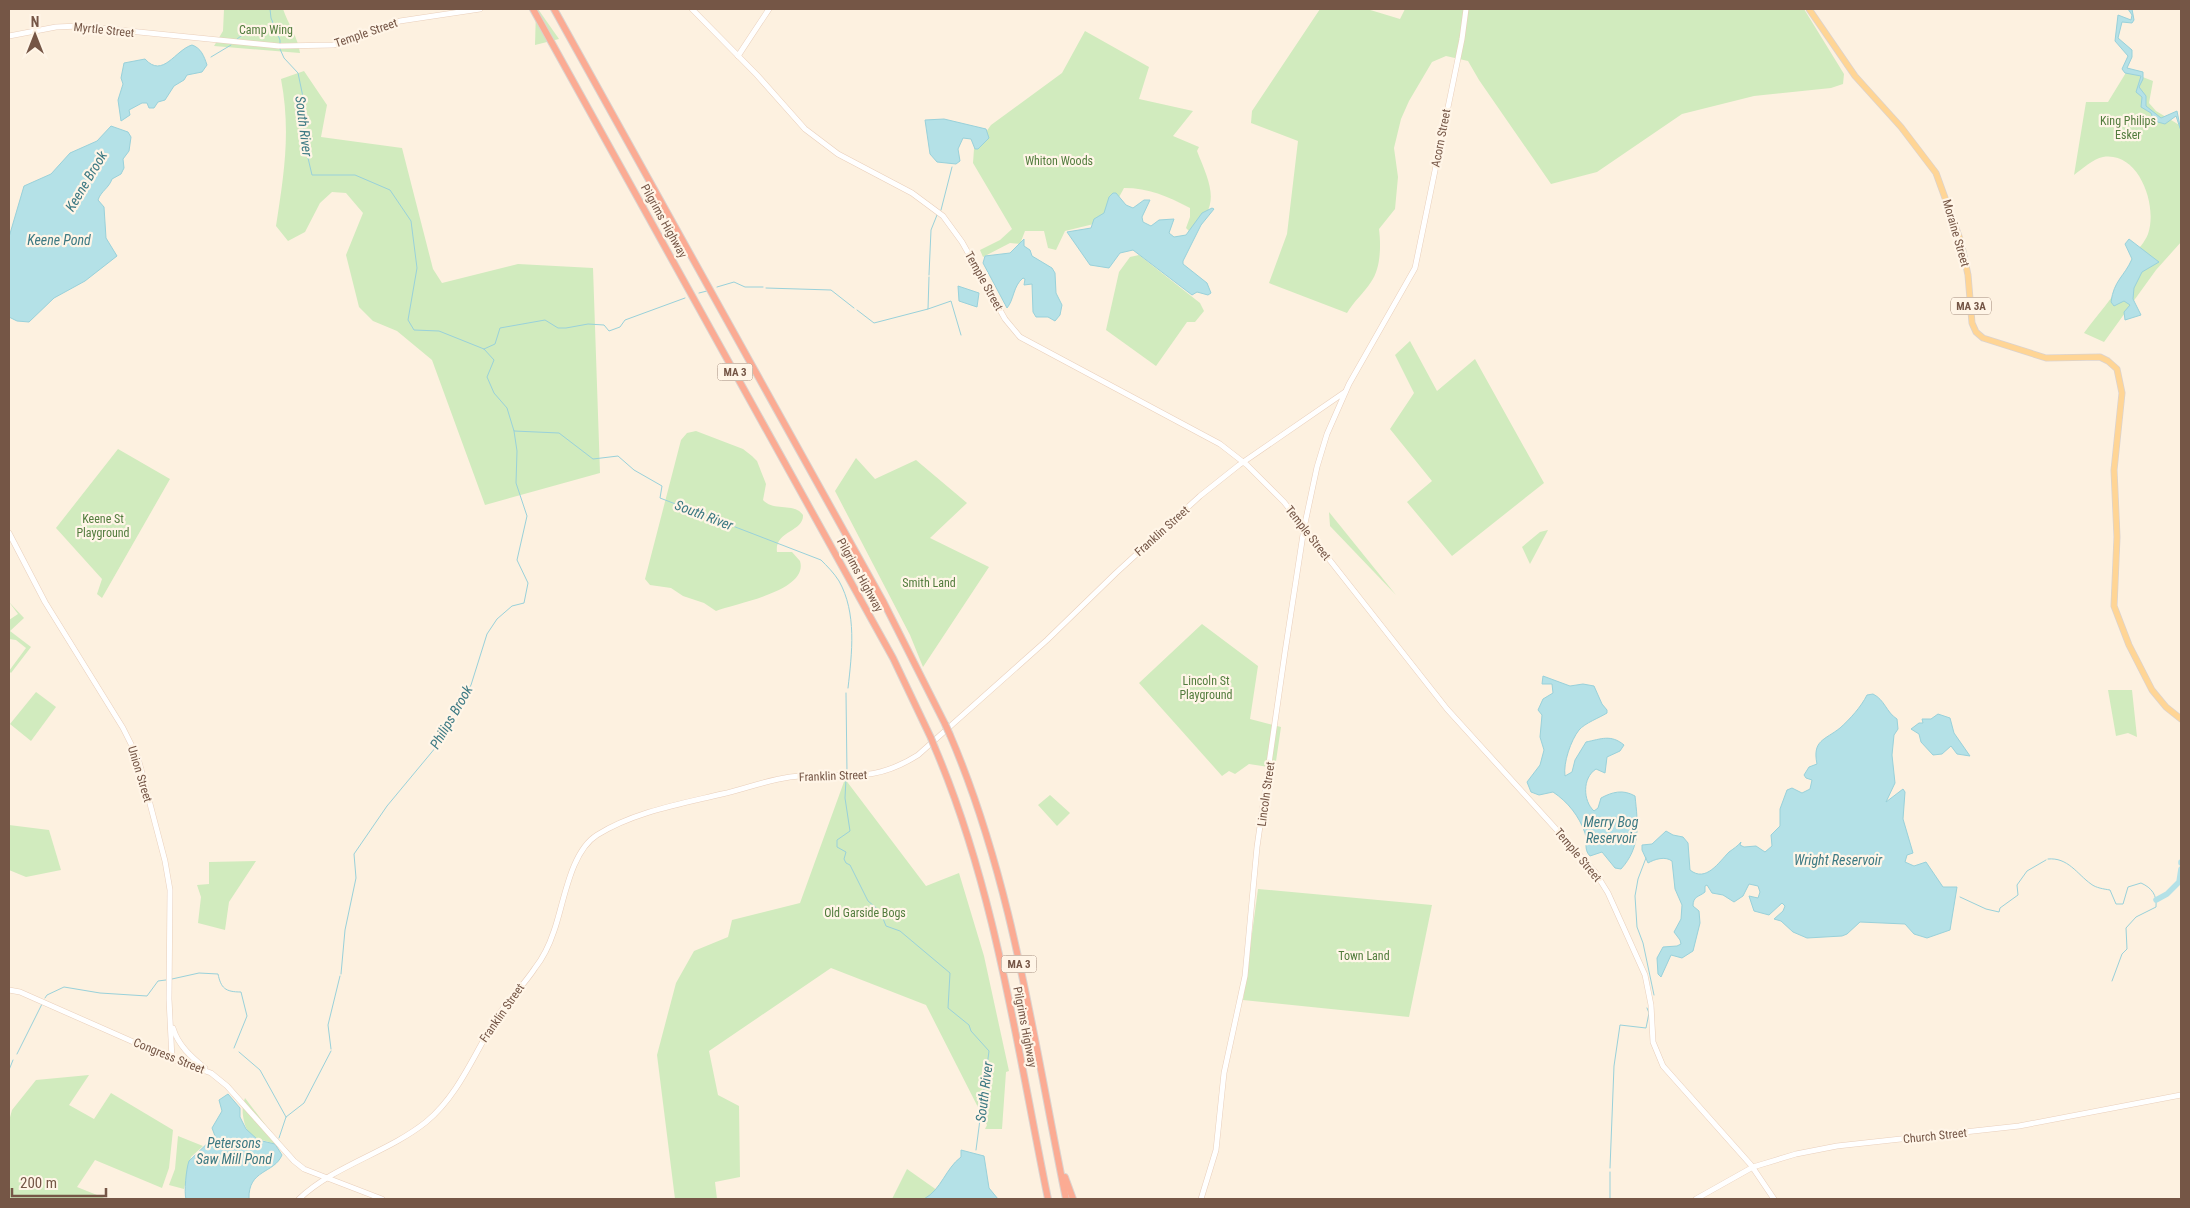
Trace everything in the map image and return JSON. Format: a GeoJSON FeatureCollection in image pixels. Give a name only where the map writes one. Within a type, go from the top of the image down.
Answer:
{"type":"FeatureCollection","features":[{"type":"Feature","properties":{"kind":"highway","name":"Pilgrims Highway"},"geometry":{"type":"LineString","coordinates":[[533,9],[889,650],[931,738],[961,814],[988,910],[1048,1199]]}},
{"type":"Feature","properties":{"kind":"highway","name":"Pilgrims Highway"},"geometry":{"type":"LineString","coordinates":[[554,9],[884,603],[950,735],[986,832],[1008,912],[1066,1199]]}},
{"type":"Feature","properties":{"kind":"highway"},"geometry":{"type":"LineString","coordinates":[[1056,1150],[1073,1199]]}},
{"type":"Feature","properties":{"kind":"main road","name":"Temple Street"},"geometry":{"type":"LineString","coordinates":[[199,39],[280,46],[317,47],[356,39],[400,21],[480,9]]}},
{"type":"Feature","properties":{"kind":"main road","name":"Temple Street"},"geometry":{"type":"LineString","coordinates":[[692,9],[796,120],[829,148],[912,193],[943,216],[962,242],[1005,319],[1020,337],[1208,438],[1243,461],[1279,497],[1447,709],[1601,880],[1645,975],[1650,999],[1653,1042],[1663,1066],[1753,1167],[1774,1199]]}},
{"type":"Feature","properties":{"kind":"main road"},"geometry":{"type":"LineString","coordinates":[[738,56],[769,9]]}},
{"type":"Feature","properties":{"kind":"main road","name":"Acorn Street"},"geometry":{"type":"LineString","coordinates":[[1415,268],[1461,45],[1466,9]]}},
{"type":"Feature","properties":{"kind":"main road","name":"Moraine Street"},"geometry":{"type":"LineString","coordinates":[[1809,9],[1855,76],[1901,128],[1938,177],[1961,242],[1968,275],[1971,319],[1976,332],[1983,338],[2042,357],[2095,356],[2108,361],[2117,369],[2122,393],[2114,470],[2117,537],[2113,595],[2116,614],[2129,645],[2153,692],[2166,707],[2181,719]]}},
{"type":"Feature","properties":{"kind":"main road","name":"Myrtle Street"},"geometry":{"type":"LineString","coordinates":[[9,36],[56,27],[78,26],[199,39]]}},
{"type":"Feature","properties":{"kind":"main road"},"geometry":{"type":"LineString","coordinates":[[730,48],[744,45]]}},
{"type":"Feature","properties":{"kind":"main road","name":"Franklin Street"},"geometry":{"type":"LineString","coordinates":[[299,1199],[329,1178],[406,1137],[442,1106],[462,1078],[481,1042],[506,1004],[536,968],[554,934],[576,863],[584,848],[595,836],[637,818],[672,806],[770,781],[798,776],[862,776],[878,774],[918,755],[1123,567],[1243,461],[1345,392],[1415,268]]}},
{"type":"Feature","properties":{"kind":"main road","name":"Lincoln Street"},"geometry":{"type":"LineString","coordinates":[[1201,1199],[1216,1150],[1224,1073],[1245,976],[1258,847],[1304,528],[1321,453],[1345,392]]}},
{"type":"Feature","properties":{"kind":"main road","name":"Union Street"},"geometry":{"type":"LineString","coordinates":[[9,533],[42,597],[90,672],[136,754],[165,860],[170,890],[172,1059]]}},
{"type":"Feature","properties":{"kind":"main road","name":"Congress Street"},"geometry":{"type":"LineString","coordinates":[[9,990],[20,992],[172,1059],[211,1073],[227,1086],[294,1161],[304,1169],[382,1199]]}},
{"type":"Feature","properties":{"kind":"main road","name":"Union Street"},"geometry":{"type":"LineString","coordinates":[[170,1016],[177,1039],[187,1052],[211,1073]]}},
{"type":"Feature","properties":{"kind":"main road","name":"Church Street"},"geometry":{"type":"LineString","coordinates":[[1696,1199],[1753,1167],[1796,1154],[1837,1146],[2027,1124],[2181,1095]]}},
{"type":"Feature","properties":{"kind":"green space","name":"Camp Wing"},"geometry":{"type":"Polygon","coordinates":[[[224,9],[283,9],[297,41],[300,53],[214,46],[223,31],[224,9]]]}},
{"type":"Feature","properties":{"kind":"green space"},"geometry":{"type":"Polygon","coordinates":[[[536,9],[538,9],[559,39],[535,45],[536,9]]]}},
{"type":"Feature","properties":{"kind":"green space"},"geometry":{"type":"Polygon","coordinates":[[[1320,9],[1367,9],[1400,19],[1405,9],[1804,9],[1844,74],[1843,84],[1831,88],[1754,96],[1682,114],[1597,172],[1551,184],[1479,80],[1468,61],[1446,56],[1432,62],[1409,101],[1401,119],[1394,148],[1398,177],[1395,209],[1379,229],[1380,249],[1377,270],[1368,286],[1347,313],[1269,283],[1287,234],[1298,141],[1251,123],[1252,111],[1320,9]]]}},
{"type":"Feature","properties":{"kind":"green space","name":"Whiton Woods"},"geometry":{"type":"Polygon","coordinates":[[[1085,31],[1149,67],[1139,99],[1193,111],[1173,136],[1199,147],[1197,151],[1211,194],[1207,213],[1190,232],[1186,228],[1190,217],[1190,208],[1174,200],[1142,189],[1124,188],[1106,221],[1065,231],[1056,250],[1048,248],[1044,231],[1025,231],[1020,244],[1010,243],[983,257],[980,250],[1000,240],[1012,229],[973,163],[974,149],[991,125],[1062,73],[1085,31]]]}},
{"type":"Feature","properties":{"kind":"green space"},"geometry":{"type":"Polygon","coordinates":[[[304,71],[327,105],[321,137],[402,148],[433,269],[442,283],[518,264],[593,268],[600,473],[485,505],[432,360],[397,331],[373,321],[359,307],[346,255],[363,213],[346,193],[332,192],[320,203],[305,232],[288,241],[276,226],[284,171],[286,135],[286,117],[281,79],[304,71]]]}},
{"type":"Feature","properties":{"kind":"green space","name":"King Philips Esker"},"geometry":{"type":"Polygon","coordinates":[[[2127,71],[2153,81],[2149,103],[2156,111],[2181,126],[2181,242],[2156,270],[2104,342],[2084,333],[2120,285],[2133,256],[2147,237],[2150,222],[2148,196],[2136,171],[2116,157],[2099,158],[2074,175],[2086,102],[2108,102],[2127,71]]]}},
{"type":"Feature","properties":{"kind":"green space"},"geometry":{"type":"Polygon","coordinates":[[[1139,255],[1200,303],[1204,311],[1195,322],[1187,322],[1156,366],[1106,330],[1119,272],[1130,257],[1139,255]]]}},
{"type":"Feature","properties":{"kind":"green space"},"geometry":{"type":"Polygon","coordinates":[[[1410,341],[1437,391],[1475,359],[1544,483],[1452,556],[1407,502],[1432,481],[1390,429],[1414,393],[1395,355],[1410,341]]]}},
{"type":"Feature","properties":{"kind":"green space"},"geometry":{"type":"Polygon","coordinates":[[[696,431],[743,449],[752,456],[757,461],[766,484],[763,500],[773,506],[794,509],[803,515],[799,525],[784,536],[777,545],[777,552],[792,552],[800,561],[800,571],[794,580],[783,588],[754,600],[716,611],[704,603],[683,596],[671,588],[650,585],[645,579],[681,440],[687,433],[696,431]]]}},
{"type":"Feature","properties":{"kind":"green space","name":"Keene St Playground"},"geometry":{"type":"Polygon","coordinates":[[[118,449],[170,479],[102,598],[97,594],[102,579],[56,528],[118,449]]]}},
{"type":"Feature","properties":{"kind":"green space","name":"Smith Land"},"geometry":{"type":"Polygon","coordinates":[[[856,458],[875,479],[916,460],[967,503],[930,538],[989,567],[923,667],[910,635],[835,491],[856,458]]]}},
{"type":"Feature","properties":{"kind":"green space"},"geometry":{"type":"Polygon","coordinates":[[[1329,512],[1396,595],[1330,526],[1329,512]]]}},
{"type":"Feature","properties":{"kind":"green space"},"geometry":{"type":"Polygon","coordinates":[[[1548,530],[1530,564],[1522,547],[1540,532],[1548,530]]]}},
{"type":"Feature","properties":{"kind":"green space"},"geometry":{"type":"Polygon","coordinates":[[[9,602],[24,618],[10,631],[31,647],[11,673],[9,671],[26,648],[16,640],[9,639],[9,620],[18,614],[9,602]]]}},
{"type":"Feature","properties":{"kind":"green space","name":"Lincoln St Playground"},"geometry":{"type":"Polygon","coordinates":[[[1202,624],[1258,666],[1250,719],[1281,727],[1275,768],[1249,764],[1235,774],[1229,771],[1222,776],[1139,683],[1202,624]]]}},
{"type":"Feature","properties":{"kind":"green space"},"geometry":{"type":"Polygon","coordinates":[[[2108,690],[2132,690],[2137,737],[2128,733],[2116,736],[2108,690]]]}},
{"type":"Feature","properties":{"kind":"green space"},"geometry":{"type":"Polygon","coordinates":[[[36,692],[56,707],[31,741],[10,724],[36,692]]]}},
{"type":"Feature","properties":{"kind":"green space","name":"Old Garside Bogs"},"geometry":{"type":"Polygon","coordinates":[[[845,779],[926,886],[959,873],[984,956],[1009,1071],[1006,1072],[1002,1129],[985,1129],[987,1125],[926,1005],[831,968],[709,1051],[718,1095],[739,1106],[740,1177],[715,1182],[717,1199],[675,1199],[657,1055],[676,983],[694,951],[728,937],[732,920],[800,903],[845,779]]]}},
{"type":"Feature","properties":{"kind":"green space"},"geometry":{"type":"Polygon","coordinates":[[[1050,795],[1070,813],[1057,826],[1038,805],[1050,795]]]}},
{"type":"Feature","properties":{"kind":"green space"},"geometry":{"type":"Polygon","coordinates":[[[9,825],[49,830],[61,870],[26,877],[9,870],[9,825]]]}},
{"type":"Feature","properties":{"kind":"green space"},"geometry":{"type":"Polygon","coordinates":[[[256,861],[229,902],[225,930],[198,923],[201,897],[197,885],[209,884],[209,862],[256,861]]]}},
{"type":"Feature","properties":{"kind":"green space","name":"Town Land"},"geometry":{"type":"Polygon","coordinates":[[[1258,889],[1432,905],[1409,1017],[1243,1000],[1258,889]]]}},
{"type":"Feature","properties":{"kind":"green space"},"geometry":{"type":"Polygon","coordinates":[[[89,1075],[69,1105],[94,1119],[111,1093],[173,1130],[169,1168],[162,1188],[95,1160],[77,1187],[107,1199],[9,1199],[9,1121],[12,1110],[36,1080],[89,1075]]]}},
{"type":"Feature","properties":{"kind":"green space"},"geometry":{"type":"Polygon","coordinates":[[[245,1098],[284,1149],[278,1145],[260,1140],[246,1129],[243,1115],[245,1098]]]}},
{"type":"Feature","properties":{"kind":"green space"},"geometry":{"type":"Polygon","coordinates":[[[178,1136],[203,1146],[191,1157],[184,1189],[169,1185],[175,1169],[178,1136]]]}},
{"type":"Feature","properties":{"kind":"green space"},"geometry":{"type":"Polygon","coordinates":[[[907,1169],[941,1193],[938,1199],[892,1199],[907,1169]]]}},
{"type":"Feature","properties":{"kind":"water"},"geometry":{"type":"Polygon","coordinates":[[[2128,9],[2132,9],[2134,20],[2132,23],[2122,22],[2118,38],[2132,50],[2132,57],[2127,68],[2143,72],[2143,79],[2139,87],[2146,96],[2146,106],[2161,118],[2177,111],[2181,131],[2176,116],[2165,124],[2154,121],[2151,113],[2141,107],[2142,97],[2136,92],[2141,76],[2125,73],[2122,69],[2128,56],[2115,41],[2118,15],[2131,20],[2132,15],[2128,9]]]}},
{"type":"Feature","properties":{"kind":"water"},"geometry":{"type":"Polygon","coordinates":[[[192,45],[200,50],[206,62],[207,65],[202,72],[187,75],[184,80],[174,86],[165,100],[158,102],[154,108],[149,108],[147,103],[142,103],[129,110],[130,115],[121,121],[118,100],[123,84],[121,78],[124,63],[145,59],[151,64],[163,65],[192,45]]]}},
{"type":"Feature","properties":{"kind":"water"},"geometry":{"type":"Polygon","coordinates":[[[944,119],[986,129],[989,138],[978,149],[975,149],[971,139],[963,138],[958,149],[960,161],[956,164],[937,162],[930,154],[925,120],[944,119]]]}},
{"type":"Feature","properties":{"kind":"water","name":"Keene Pond"},"geometry":{"type":"Polygon","coordinates":[[[111,126],[128,132],[131,137],[129,151],[123,159],[124,168],[121,174],[112,179],[98,200],[104,207],[106,238],[117,256],[85,281],[54,298],[29,322],[17,321],[9,317],[9,237],[24,186],[51,174],[70,153],[97,141],[111,126]]]}},
{"type":"Feature","properties":{"kind":"water"},"geometry":{"type":"Polygon","coordinates":[[[1116,193],[1126,205],[1133,208],[1144,200],[1150,200],[1142,217],[1143,222],[1151,226],[1159,220],[1174,219],[1169,233],[1174,237],[1186,235],[1202,213],[1212,208],[1214,209],[1201,225],[1183,261],[1183,264],[1207,283],[1211,293],[1208,295],[1197,292],[1192,295],[1133,250],[1120,253],[1109,268],[1090,265],[1067,232],[1091,228],[1094,219],[1104,213],[1109,197],[1116,193]]]}},
{"type":"Feature","properties":{"kind":"water"},"geometry":{"type":"Polygon","coordinates":[[[1024,239],[1024,246],[1030,250],[1032,256],[1052,268],[1055,273],[1056,293],[1062,305],[1060,315],[1055,321],[1048,317],[1036,317],[1033,312],[1032,284],[1024,285],[1025,279],[1023,278],[1017,285],[1007,308],[983,263],[985,256],[1010,253],[1024,239]]]}},
{"type":"Feature","properties":{"kind":"water"},"geometry":{"type":"Polygon","coordinates":[[[2129,239],[2159,262],[2142,272],[2134,288],[2133,299],[2141,315],[2125,320],[2124,312],[2130,305],[2124,301],[2114,306],[2111,302],[2114,289],[2132,259],[2125,244],[2129,239]]]}},
{"type":"Feature","properties":{"kind":"water"},"geometry":{"type":"Polygon","coordinates":[[[958,286],[979,293],[977,307],[959,301],[958,286]]]}},
{"type":"Feature","properties":{"kind":"water","name":"Merry Bog Reservoir"},"geometry":{"type":"Polygon","coordinates":[[[1543,676],[1570,686],[1583,684],[1594,686],[1602,704],[1607,710],[1607,713],[1585,725],[1576,734],[1566,758],[1565,776],[1572,772],[1575,760],[1586,742],[1610,738],[1624,745],[1620,751],[1607,757],[1605,773],[1596,769],[1591,773],[1586,784],[1586,796],[1590,807],[1594,811],[1598,808],[1601,798],[1609,794],[1622,792],[1635,796],[1637,835],[1632,852],[1621,869],[1615,868],[1602,852],[1590,856],[1586,848],[1586,836],[1583,827],[1576,815],[1563,800],[1553,792],[1539,795],[1531,792],[1527,782],[1540,765],[1544,750],[1540,737],[1542,715],[1538,710],[1543,699],[1553,693],[1552,684],[1542,684],[1543,676]]]}},
{"type":"Feature","properties":{"kind":"water","name":"Wright Reservoir"},"geometry":{"type":"Polygon","coordinates":[[[1873,694],[1880,699],[1897,719],[1898,729],[1894,735],[1892,755],[1895,783],[1886,802],[1903,789],[1905,792],[1903,819],[1913,853],[1907,855],[1905,862],[1914,866],[1926,862],[1943,887],[1957,887],[1950,930],[1927,938],[1914,934],[1905,924],[1860,922],[1842,936],[1807,938],[1793,932],[1781,921],[1774,919],[1783,911],[1785,906],[1782,903],[1769,915],[1754,911],[1749,896],[1758,898],[1760,892],[1758,886],[1749,884],[1743,896],[1734,902],[1723,895],[1712,893],[1707,885],[1705,886],[1705,892],[1695,898],[1693,903],[1693,906],[1699,911],[1700,923],[1693,951],[1682,958],[1671,955],[1661,977],[1658,974],[1657,958],[1663,947],[1681,944],[1674,932],[1681,919],[1682,905],[1675,889],[1672,861],[1660,859],[1648,863],[1642,850],[1642,845],[1652,844],[1666,831],[1683,837],[1688,843],[1690,870],[1701,874],[1712,870],[1741,842],[1740,845],[1744,847],[1756,846],[1765,852],[1772,846],[1771,835],[1780,826],[1780,809],[1787,790],[1792,788],[1802,793],[1810,789],[1812,780],[1804,775],[1809,767],[1817,764],[1816,750],[1818,745],[1848,721],[1867,695],[1873,694]]]}},
{"type":"Feature","properties":{"kind":"water"},"geometry":{"type":"Polygon","coordinates":[[[1938,714],[1950,718],[1954,733],[1970,756],[1957,754],[1951,746],[1942,754],[1933,755],[1921,742],[1919,734],[1911,729],[1919,723],[1923,723],[1922,719],[1931,719],[1938,714]]]}},
{"type":"Feature","properties":{"kind":"water","name":"Petersons Saw Mill Pond"},"geometry":{"type":"Polygon","coordinates":[[[228,1094],[240,1108],[240,1117],[246,1129],[258,1140],[275,1144],[282,1155],[273,1166],[253,1182],[249,1199],[186,1199],[185,1192],[189,1161],[215,1136],[212,1128],[222,1111],[219,1100],[228,1094]]]}},
{"type":"Feature","properties":{"kind":"water"},"geometry":{"type":"Polygon","coordinates":[[[961,1150],[984,1156],[989,1188],[998,1199],[924,1199],[935,1190],[951,1167],[961,1157],[961,1150]]]}},
{"type":"Feature","properties":{"kind":"waterway","name":"South River"},"geometry":{"type":"LineString","coordinates":[[270,9],[271,18],[280,40],[280,49],[284,58],[298,73],[303,97],[304,141],[312,175],[355,175],[390,190],[411,221],[417,268],[408,320],[414,330],[439,331],[484,349],[494,360],[487,377],[494,393],[507,408],[514,431],[559,433],[593,459],[618,456],[634,470],[662,486],[660,498],[821,560],[839,581],[849,606],[852,647],[848,688]]}},
{"type":"Feature","properties":{"kind":"waterway","name":"Keene Brook"},"geometry":{"type":"LineString","coordinates":[[237,39],[248,31],[274,26]]}},
{"type":"Feature","properties":{"kind":"waterway","name":"Keene Brook"},"geometry":{"type":"LineString","coordinates":[[211,57],[231,45]]}},
{"type":"Feature","properties":{"kind":"waterway"},"geometry":{"type":"LineString","coordinates":[[941,210],[952,167]]}},
{"type":"Feature","properties":{"kind":"waterway"},"geometry":{"type":"LineString","coordinates":[[929,275],[931,230],[937,215]]}},
{"type":"Feature","properties":{"kind":"waterway"},"geometry":{"type":"LineString","coordinates":[[857,310],[874,323],[928,309],[929,277]]}},
{"type":"Feature","properties":{"kind":"waterway"},"geometry":{"type":"LineString","coordinates":[[717,287],[734,282],[745,287],[763,287]]}},
{"type":"Feature","properties":{"kind":"waterway"},"geometry":{"type":"LineString","coordinates":[[766,288],[831,290],[854,308]]}},
{"type":"Feature","properties":{"kind":"waterway"},"geometry":{"type":"LineString","coordinates":[[699,293],[707,291]]}},
{"type":"Feature","properties":{"kind":"waterway"},"geometry":{"type":"LineString","coordinates":[[484,349],[495,344],[500,328],[545,320],[558,328],[588,324],[604,325],[609,331],[620,327],[625,320],[685,298]]}},
{"type":"Feature","properties":{"kind":"waterway"},"geometry":{"type":"LineString","coordinates":[[928,309],[951,301],[961,335]]}},
{"type":"Feature","properties":{"kind":"waterway","name":"Philips Brook"},"geometry":{"type":"LineString","coordinates":[[341,974],[345,930],[356,878],[354,854],[387,806],[436,747],[443,728],[471,685],[487,634],[497,619],[512,606],[524,603],[528,583],[517,560],[527,516],[516,483],[517,451],[514,431]]}},
{"type":"Feature","properties":{"kind":"waterway","name":"South River"},"geometry":{"type":"LineString","coordinates":[[846,693],[847,773]]}},
{"type":"Feature","properties":{"kind":"waterway","name":"South River"},"geometry":{"type":"LineString","coordinates":[[846,779],[845,798],[850,831],[837,840],[837,847],[846,852],[844,859],[846,863],[850,865],[868,901],[880,911],[886,926],[900,931],[950,973],[948,1008],[969,1025],[971,1031],[989,1051],[976,1150]]}},
{"type":"Feature","properties":{"kind":"waterway"},"geometry":{"type":"LineString","coordinates":[[1646,858],[1638,879],[1635,896],[1637,927],[1643,943],[1654,995]]}},
{"type":"Feature","properties":{"kind":"waterway"},"geometry":{"type":"LineString","coordinates":[[2048,859],[2067,863],[2093,885],[2110,890],[2116,904],[2123,904],[2128,887],[2141,883],[2153,892],[2156,899],[2156,907],[2136,917],[2126,928],[2127,949],[2122,954],[2112,981]]}},
{"type":"Feature","properties":{"kind":"waterway"},"geometry":{"type":"LineString","coordinates":[[1960,897],[1986,909],[1999,912],[2000,908],[2018,895],[2017,885],[2027,871],[2046,860]]}},
{"type":"Feature","properties":{"kind":"waterway"},"geometry":{"type":"LineString","coordinates":[[2156,900],[2167,894],[2179,882],[2181,869]]}},
{"type":"Feature","properties":{"kind":"waterway"},"geometry":{"type":"LineString","coordinates":[[172,979],[199,973],[218,974],[222,986],[227,990],[241,992],[247,1016],[234,1048]]}},
{"type":"Feature","properties":{"kind":"waterway","name":"Philips Brook"},"geometry":{"type":"LineString","coordinates":[[331,1049],[328,1025],[340,976]]}},
{"type":"Feature","properties":{"kind":"waterway"},"geometry":{"type":"LineString","coordinates":[[45,998],[47,995],[64,987],[100,993],[147,996],[158,981],[166,980]]}},
{"type":"Feature","properties":{"kind":"waterway"},"geometry":{"type":"LineString","coordinates":[[17,1054],[42,1004]]}},
{"type":"Feature","properties":{"kind":"waterway"},"geometry":{"type":"LineString","coordinates":[[1610,1168],[1614,1066],[1620,1025],[1646,1028],[1649,1013],[1647,1008]]}},
{"type":"Feature","properties":{"kind":"waterway","name":"Philips Brook"},"geometry":{"type":"LineString","coordinates":[[279,1138],[286,1117],[304,1103],[331,1051]]}},
{"type":"Feature","properties":{"kind":"waterway"},"geometry":{"type":"LineString","coordinates":[[239,1052],[260,1070],[286,1117]]}},
{"type":"Feature","properties":{"kind":"waterway"},"geometry":{"type":"LineString","coordinates":[[9,1070],[13,1060]]}},
{"type":"Feature","properties":{"kind":"waterway"},"geometry":{"type":"LineString","coordinates":[[1610,1172],[1610,1199]]}}]}
